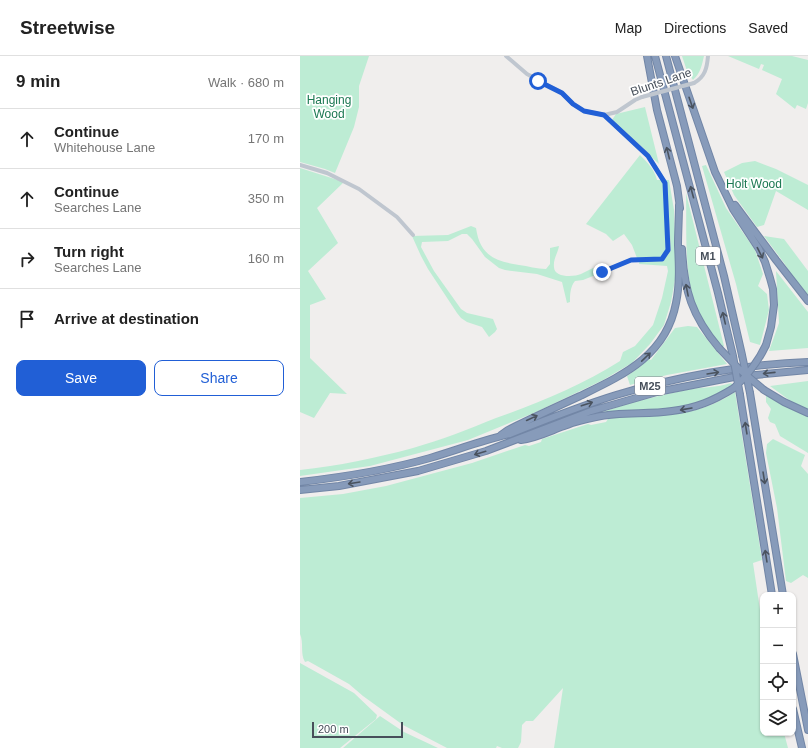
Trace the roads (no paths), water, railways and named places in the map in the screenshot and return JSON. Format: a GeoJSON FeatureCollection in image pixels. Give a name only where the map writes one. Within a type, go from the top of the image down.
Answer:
{"type":"FeatureCollection","features":[{"type":"Feature","properties":{"kind":"highway"},"geometry":{"type":"LineString","coordinates":[[647,56],[657,110],[677,186],[683,263],[687,293],[690,303],[701,325],[719,348],[747,377],[764,390],[784,402],[808,413]]}},
{"type":"Feature","properties":{"kind":"highway","name":"M1"},"geometry":{"type":"LineString","coordinates":[[655,56],[718,293],[733,356],[772,592]]}},
{"type":"Feature","properties":{"kind":"highway","name":"M1"},"geometry":{"type":"LineString","coordinates":[[666,56],[724,276],[742,354],[750,393],[783,592]]}},
{"type":"Feature","properties":{"kind":"highway"},"geometry":{"type":"LineString","coordinates":[[516,440],[529,439],[568,424],[598,416],[625,413],[671,412],[692,408],[714,400],[734,388],[758,361],[766,345],[771,327],[774,305],[773,290],[770,278],[759,249],[733,209],[720,183],[676,56]]}},
{"type":"Feature","properties":{"kind":"highway"},"geometry":{"type":"LineString","coordinates":[[720,183],[808,301]]}},
{"type":"Feature","properties":{"kind":"highway"},"geometry":{"type":"LineString","coordinates":[[498,437],[508,430],[626,373],[648,356],[658,345],[666,332],[676,303],[679,274],[679,205]]}},
{"type":"Feature","properties":{"kind":"highway","name":"M25"},"geometry":{"type":"LineString","coordinates":[[300,482],[377,471],[430,458],[510,434],[581,406],[616,395],[690,376],[769,365],[808,362]]}},
{"type":"Feature","properties":{"kind":"highway","name":"M25"},"geometry":{"type":"LineString","coordinates":[[300,490],[347,485],[418,471],[486,451],[590,411],[657,392],[734,377],[808,370]]}},
{"type":"Feature","properties":{"kind":"highway"},"geometry":{"type":"LineString","coordinates":[[795,664],[808,730]]}},
{"type":"Feature","properties":{"kind":"highway"},"geometry":{"type":"LineString","coordinates":[[796,723],[801,747]]}},
{"type":"Feature","properties":{"kind":"street"},"geometry":{"type":"LineString","coordinates":[[506,56],[527,74],[562,93],[573,104],[584,111],[604,115],[648,156],[665,183],[668,250],[662,259],[631,260],[602,272]]}},
{"type":"Feature","properties":{"kind":"street","name":"Blunts Lane"},"geometry":{"type":"LineString","coordinates":[[604,115],[617,112],[628,104],[642,97],[694,83],[704,74],[708,56]]}},
{"type":"Feature","properties":{"kind":"street"},"geometry":{"type":"LineString","coordinates":[[300,165],[327,173],[359,189],[397,217],[413,235]]}},
{"type":"Feature","properties":{"kind":"park label","name":"Hanging Wood"},"geometry":{"type":"Point","coordinates":[329,107]}},
{"type":"Feature","properties":{"kind":"park label","name":"Holt Wood"},"geometry":{"type":"Point","coordinates":[754,184]}}]}
